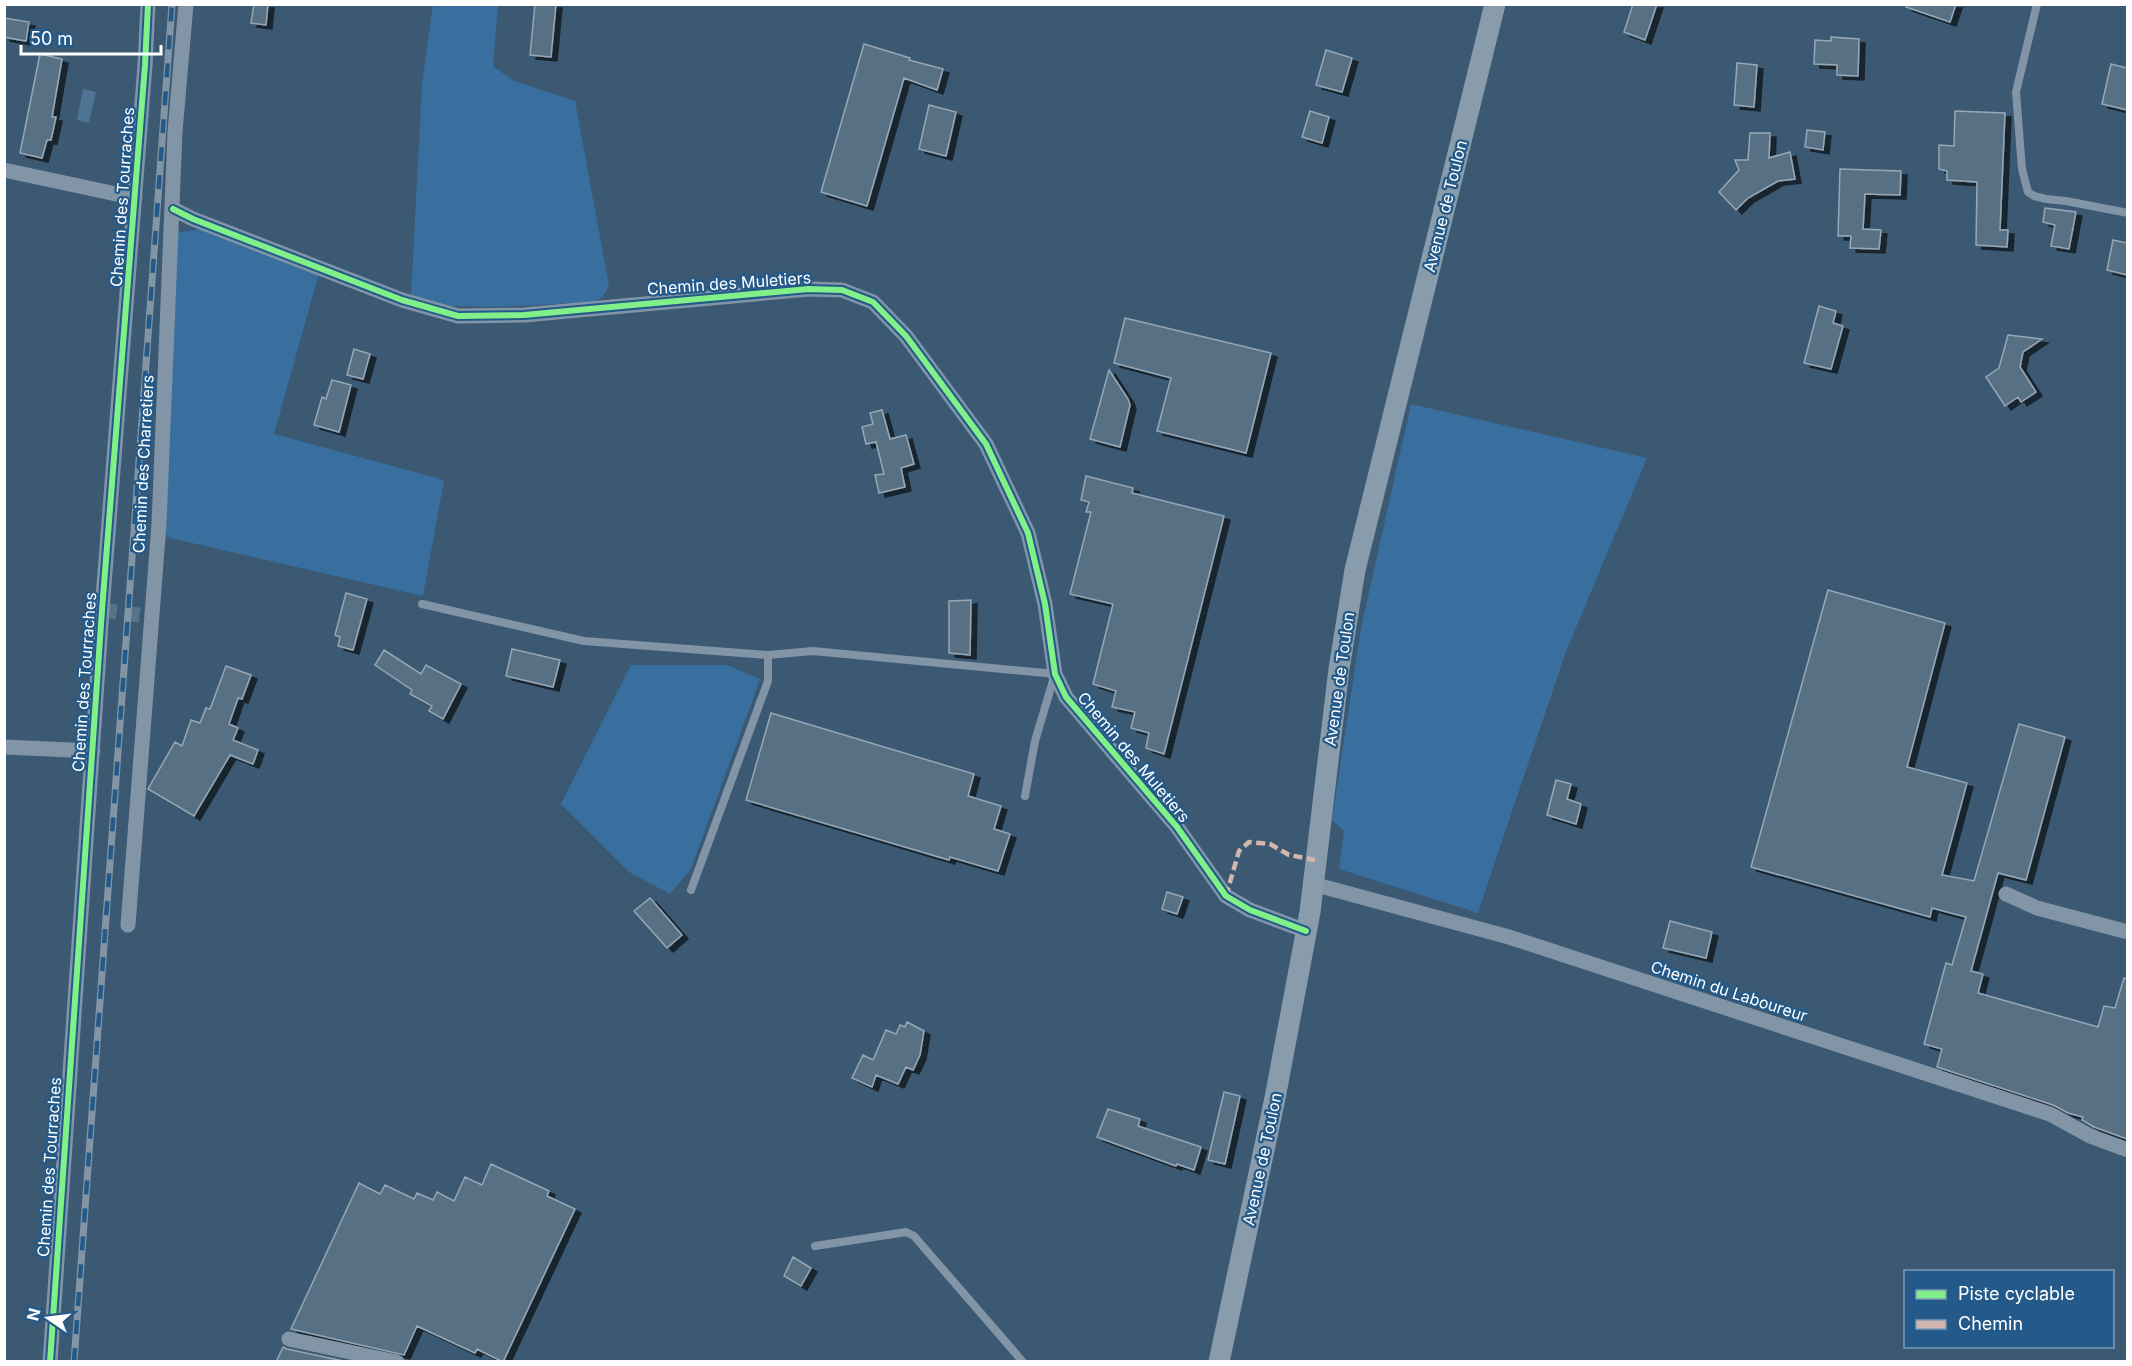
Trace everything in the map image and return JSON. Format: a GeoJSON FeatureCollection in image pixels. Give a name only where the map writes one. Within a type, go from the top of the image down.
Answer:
{"type":"FeatureCollection","features":[{"type":"Feature","properties":{"kind":"main road","name":"Avenue de Toulon"},"geometry":{"type":"LineString","coordinates":[[1219,1362],[1272,1109],[1306,931],[1339,669],[1355,570],[1495,4]]}},
{"type":"Feature","properties":{"kind":"street","name":"Chemin des Tourraches"},"geometry":{"type":"LineString","coordinates":[[50,1362],[148,4]]}},
{"type":"Feature","properties":{"kind":"street","name":"Chemin des Charretiers"},"geometry":{"type":"LineString","coordinates":[[128,925],[159,525],[176,132],[186,4]]}},
{"type":"Feature","properties":{"kind":"street"},"geometry":{"type":"LineString","coordinates":[[4,170],[135,198]]}},
{"type":"Feature","properties":{"kind":"street","name":"Chemin des Muletiers"},"geometry":{"type":"LineString","coordinates":[[173,209],[193,219],[391,296],[458,316],[524,315],[809,289],[842,290],[873,302],[906,336],[986,444],[1028,533],[1046,604],[1055,674],[1066,697],[1177,826],[1226,896],[1250,910],[1306,931]]}},
{"type":"Feature","properties":{"kind":"street"},"geometry":{"type":"LineString","coordinates":[[4,747],[93,751]]}},
{"type":"Feature","properties":{"kind":"street","name":"Chemin du Laboureur"},"geometry":{"type":"LineString","coordinates":[[1313,884],[1520,941],[2050,1114],[2090,1136],[2127,1150]]}},
{"type":"Feature","properties":{"kind":"street"},"geometry":{"type":"LineString","coordinates":[[2006,894],[2037,908],[2127,932]]}},
{"type":"Feature","properties":{"kind":"street"},"geometry":{"type":"LineString","coordinates":[[289,1339],[397,1362]]}},
{"type":"Feature","properties":{"kind":"lane"},"geometry":{"type":"LineString","coordinates":[[2037,4],[2016,92],[2022,169],[2028,192],[2046,200],[2067,201],[2127,213]]}},
{"type":"Feature","properties":{"kind":"lane"},"geometry":{"type":"LineString","coordinates":[[422,604],[584,641],[768,655],[813,651],[1055,674],[1035,741],[1025,796]]}},
{"type":"Feature","properties":{"kind":"lane"},"geometry":{"type":"LineString","coordinates":[[691,890],[768,681],[768,655]]}},
{"type":"Feature","properties":{"kind":"lane"},"geometry":{"type":"LineString","coordinates":[[815,1246],[906,1232],[914,1236],[1023,1362]]}},
{"type":"Feature","properties":{"kind":"shaded area"},"geometry":{"type":"Polygon","coordinates":[[[433,5],[498,5],[493,66],[514,81],[575,101],[609,286],[603,296],[595,302],[498,307],[452,306],[411,297],[422,84],[433,5]]]}},
{"type":"Feature","properties":{"kind":"shaded area"},"geometry":{"type":"Polygon","coordinates":[[[83,89],[96,92],[89,123],[77,120],[83,89]]]}},
{"type":"Feature","properties":{"kind":"shaded area"},"geometry":{"type":"Polygon","coordinates":[[[201,229],[319,273],[274,434],[444,480],[423,596],[166,537],[175,233],[201,229]]]}},
{"type":"Feature","properties":{"kind":"shaded area"},"geometry":{"type":"Polygon","coordinates":[[[1411,404],[1647,458],[1565,654],[1478,913],[1339,869],[1344,831],[1332,820],[1361,628],[1411,404]]]}},
{"type":"Feature","properties":{"kind":"shaded area"},"geometry":{"type":"Polygon","coordinates":[[[631,665],[727,665],[760,679],[691,869],[670,894],[629,872],[561,804],[631,665]]]}},
{"type":"Feature","properties":{"kind":"building"},"geometry":{"type":"Polygon","coordinates":[[[254,4],[268,4],[266,25],[251,23],[254,4]]]}},
{"type":"Feature","properties":{"kind":"building"},"geometry":{"type":"Polygon","coordinates":[[[535,4],[556,4],[551,57],[530,55],[535,4]]]}},
{"type":"Feature","properties":{"kind":"building"},"geometry":{"type":"Polygon","coordinates":[[[1633,4],[1657,4],[1645,40],[1624,32],[1633,4]]]}},
{"type":"Feature","properties":{"kind":"building"},"geometry":{"type":"Polygon","coordinates":[[[1906,4],[1956,4],[1950,22],[1906,7],[1906,4]]]}},
{"type":"Feature","properties":{"kind":"building"},"geometry":{"type":"Polygon","coordinates":[[[4,18],[29,22],[26,41],[4,37],[4,18]]]}},
{"type":"Feature","properties":{"kind":"building"},"geometry":{"type":"Polygon","coordinates":[[[1831,37],[1859,39],[1858,76],[1837,75],[1837,65],[1814,64],[1815,40],[1831,41],[1831,37]]]}},
{"type":"Feature","properties":{"kind":"building"},"geometry":{"type":"Polygon","coordinates":[[[864,44],[943,69],[937,90],[904,78],[867,206],[821,192],[864,44]]]}},
{"type":"Feature","properties":{"kind":"building"},"geometry":{"type":"Polygon","coordinates":[[[1326,50],[1352,58],[1342,92],[1316,85],[1326,50]]]}},
{"type":"Feature","properties":{"kind":"building"},"geometry":{"type":"Polygon","coordinates":[[[40,54],[62,59],[52,117],[56,117],[51,140],[47,140],[42,158],[20,153],[40,54]]]}},
{"type":"Feature","properties":{"kind":"building"},"geometry":{"type":"Polygon","coordinates":[[[1737,63],[1757,65],[1754,107],[1734,105],[1737,63]]]}},
{"type":"Feature","properties":{"kind":"building"},"geometry":{"type":"Polygon","coordinates":[[[2111,64],[2127,68],[2127,110],[2102,104],[2111,64]]]}},
{"type":"Feature","properties":{"kind":"building"},"geometry":{"type":"Polygon","coordinates":[[[929,105],[956,112],[946,156],[919,149],[929,105]]]}},
{"type":"Feature","properties":{"kind":"building"},"geometry":{"type":"Polygon","coordinates":[[[1310,111],[1329,117],[1322,143],[1302,137],[1310,111]]]}},
{"type":"Feature","properties":{"kind":"building"},"geometry":{"type":"Polygon","coordinates":[[[1955,111],[2005,113],[2000,230],[2008,230],[2007,247],[1976,245],[1977,182],[1947,180],[1947,171],[1939,169],[1939,145],[1954,146],[1955,111]]]}},
{"type":"Feature","properties":{"kind":"building"},"geometry":{"type":"Polygon","coordinates":[[[1807,130],[1825,132],[1823,150],[1805,147],[1807,130]]]}},
{"type":"Feature","properties":{"kind":"building"},"geometry":{"type":"Polygon","coordinates":[[[1750,133],[1770,133],[1769,158],[1790,152],[1795,179],[1778,181],[1748,198],[1736,210],[1719,192],[1739,170],[1735,160],[1748,160],[1750,133]]]}},
{"type":"Feature","properties":{"kind":"building"},"geometry":{"type":"Polygon","coordinates":[[[1840,169],[1901,171],[1900,195],[1865,194],[1863,229],[1881,230],[1879,249],[1850,248],[1851,236],[1838,236],[1840,169]]]}},
{"type":"Feature","properties":{"kind":"building"},"geometry":{"type":"Polygon","coordinates":[[[2045,208],[2076,212],[2069,249],[2051,246],[2055,225],[2043,222],[2045,208]]]}},
{"type":"Feature","properties":{"kind":"building"},"geometry":{"type":"Polygon","coordinates":[[[2113,240],[2127,243],[2127,275],[2107,270],[2113,240]]]}},
{"type":"Feature","properties":{"kind":"building"},"geometry":{"type":"Polygon","coordinates":[[[1819,306],[1836,311],[1833,323],[1843,326],[1831,369],[1804,363],[1819,306]]]}},
{"type":"Feature","properties":{"kind":"building"},"geometry":{"type":"Polygon","coordinates":[[[1125,318],[1271,353],[1246,453],[1157,431],[1171,378],[1114,363],[1125,318]]]}},
{"type":"Feature","properties":{"kind":"building"},"geometry":{"type":"Polygon","coordinates":[[[2008,335],[2042,339],[2023,352],[2020,367],[2036,392],[2021,402],[2018,397],[2005,406],[1986,377],[1999,368],[2008,335]]]}},
{"type":"Feature","properties":{"kind":"building"},"geometry":{"type":"Polygon","coordinates":[[[354,349],[370,354],[363,379],[347,375],[354,349]]]}},
{"type":"Feature","properties":{"kind":"building"},"geometry":{"type":"Polygon","coordinates":[[[1109,370],[1130,405],[1120,447],[1090,439],[1109,370]]]}},
{"type":"Feature","properties":{"kind":"building"},"geometry":{"type":"Polygon","coordinates":[[[332,380],[351,385],[339,432],[314,425],[322,397],[326,399],[332,380]]]}},
{"type":"Feature","properties":{"kind":"building"},"geometry":{"type":"Polygon","coordinates":[[[882,410],[890,439],[906,435],[914,464],[901,468],[905,487],[879,493],[875,475],[884,474],[876,442],[866,444],[862,427],[873,424],[870,413],[882,410]]]}},
{"type":"Feature","properties":{"kind":"building"},"geometry":{"type":"Polygon","coordinates":[[[1086,476],[1133,488],[1132,493],[1224,516],[1164,754],[1146,748],[1149,733],[1131,728],[1135,712],[1112,707],[1116,691],[1093,684],[1113,604],[1070,594],[1091,512],[1086,512],[1089,502],[1081,500],[1086,476]]]}},
{"type":"Feature","properties":{"kind":"building"},"geometry":{"type":"Polygon","coordinates":[[[1828,590],[1945,623],[1907,767],[1967,783],[1942,875],[1974,881],[2019,724],[2065,737],[2026,880],[1998,873],[1971,971],[1983,974],[1978,993],[2098,1027],[2104,1006],[2115,1008],[2124,978],[2127,979],[2127,1139],[2094,1127],[2082,1120],[2083,1117],[2068,1113],[2053,1105],[1937,1067],[1942,1049],[1924,1044],[1946,963],[1952,965],[1966,917],[1932,908],[1930,917],[1751,867],[1828,590]]]}},
{"type":"Feature","properties":{"kind":"building"},"geometry":{"type":"Polygon","coordinates":[[[346,593],[367,599],[353,650],[338,646],[340,637],[335,635],[346,593]]]}},
{"type":"Feature","properties":{"kind":"building"},"geometry":{"type":"Polygon","coordinates":[[[971,600],[970,655],[949,653],[949,601],[971,600]]]}},
{"type":"Feature","properties":{"kind":"building"},"geometry":{"type":"Polygon","coordinates":[[[512,649],[560,660],[553,687],[506,676],[512,649]]]}},
{"type":"Feature","properties":{"kind":"building"},"geometry":{"type":"Polygon","coordinates":[[[384,650],[421,674],[426,665],[461,684],[443,719],[429,711],[432,706],[410,694],[412,690],[375,665],[384,650]]]}},
{"type":"Feature","properties":{"kind":"building"},"geometry":{"type":"Polygon","coordinates":[[[226,666],[251,675],[242,699],[238,698],[229,724],[238,728],[233,740],[258,750],[253,764],[230,755],[194,816],[148,789],[175,742],[182,746],[191,720],[200,723],[206,708],[210,709],[226,666]]]}},
{"type":"Feature","properties":{"kind":"building"},"geometry":{"type":"Polygon","coordinates":[[[771,713],[974,774],[968,796],[1001,806],[994,829],[1010,834],[998,871],[950,857],[949,860],[746,800],[771,713]]]}},
{"type":"Feature","properties":{"kind":"building"},"geometry":{"type":"Polygon","coordinates":[[[1556,780],[1571,784],[1567,799],[1581,804],[1576,824],[1547,815],[1556,780]]]}},
{"type":"Feature","properties":{"kind":"building"},"geometry":{"type":"Polygon","coordinates":[[[1167,892],[1183,897],[1177,914],[1162,909],[1167,892]]]}},
{"type":"Feature","properties":{"kind":"building"},"geometry":{"type":"Polygon","coordinates":[[[650,898],[682,935],[667,948],[634,911],[650,898]]]}},
{"type":"Feature","properties":{"kind":"building"},"geometry":{"type":"Polygon","coordinates":[[[1670,921],[1712,932],[1706,958],[1663,948],[1670,921]]]}},
{"type":"Feature","properties":{"kind":"building"},"geometry":{"type":"Polygon","coordinates":[[[907,1022],[924,1031],[920,1055],[913,1070],[906,1067],[898,1084],[876,1075],[872,1087],[852,1078],[863,1055],[873,1060],[886,1030],[896,1034],[900,1025],[905,1027],[907,1022]]]}},
{"type":"Feature","properties":{"kind":"building"},"geometry":{"type":"Polygon","coordinates":[[[1224,1092],[1240,1096],[1225,1164],[1208,1160],[1224,1092]]]}},
{"type":"Feature","properties":{"kind":"building"},"geometry":{"type":"Polygon","coordinates":[[[1108,1109],[1140,1119],[1138,1126],[1201,1147],[1194,1170],[1177,1164],[1176,1166],[1097,1137],[1108,1109]]]}},
{"type":"Feature","properties":{"kind":"building"},"geometry":{"type":"Polygon","coordinates":[[[491,1164],[549,1191],[547,1196],[575,1209],[503,1362],[477,1349],[475,1353],[417,1326],[404,1355],[291,1329],[359,1183],[380,1194],[385,1185],[414,1199],[417,1193],[433,1200],[437,1192],[454,1201],[465,1177],[482,1185],[491,1164]]]}},
{"type":"Feature","properties":{"kind":"building"},"geometry":{"type":"Polygon","coordinates":[[[793,1257],[811,1268],[801,1286],[784,1276],[793,1257]]]}},
{"type":"Feature","properties":{"kind":"building"},"geometry":{"type":"Polygon","coordinates":[[[283,1347],[287,1349],[348,1362],[276,1362],[283,1347]]]}},
{"type":"Feature","properties":{"kind":"tunnel"},"geometry":{"type":"LineString","coordinates":[[102,610],[152,617]]}},
{"type":"Feature","properties":{"kind":"railway"},"geometry":{"type":"LineString","coordinates":[[74,1362],[172,4]]}},
{"type":"Feature","properties":{"kind":"marked path"},"geometry":{"type":"LineString","coordinates":[[1226,896],[1239,851],[1249,842],[1270,844],[1289,855],[1315,860]]}},
{"type":"Feature","properties":{"kind":"cycle path"},"geometry":{"type":"LineString","coordinates":[[50,1362],[102,610],[148,4]]}},
{"type":"Feature","properties":{"kind":"cycle path"},"geometry":{"type":"LineString","coordinates":[[173,209],[193,219],[402,300],[458,316],[524,315],[809,289],[842,290],[873,302],[906,336],[986,444],[1028,533],[1045,604],[1055,674],[1066,697],[1177,827],[1226,896],[1250,910],[1306,931]]}}]}
